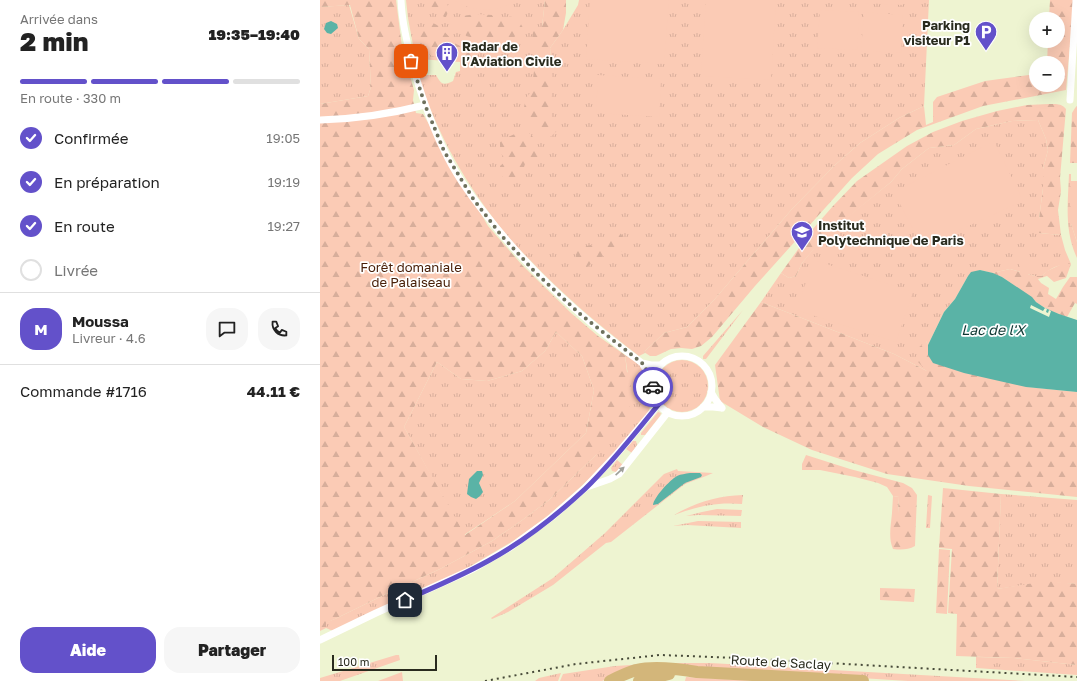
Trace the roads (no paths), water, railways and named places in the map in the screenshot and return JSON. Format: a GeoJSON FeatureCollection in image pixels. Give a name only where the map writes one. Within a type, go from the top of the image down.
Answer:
{"type":"FeatureCollection","features":[{"type":"Feature","properties":{"kind":"main road","name":"Route de Saclay"},"geometry":{"type":"LineString","coordinates":[[610,681],[624,674],[643,669],[684,669],[697,672],[863,681]]}},
{"type":"Feature","properties":{"kind":"main road","name":"Route de Saclay"},"geometry":{"type":"LineString","coordinates":[[639,681],[662,676],[697,672]]}},
{"type":"Feature","properties":{"kind":"street"},"geometry":{"type":"LineString","coordinates":[[401,0],[411,61],[425,105],[444,151],[474,200],[501,235],[536,273],[580,314],[642,363],[652,383],[655,398],[668,412],[680,415],[692,414],[703,407],[710,398],[712,386],[709,373],[706,368],[701,362],[688,356],[673,357],[666,360],[656,371],[652,383]]}},
{"type":"Feature","properties":{"kind":"street"},"geometry":{"type":"LineString","coordinates":[[1070,100],[1076,0]]}},
{"type":"Feature","properties":{"kind":"street"},"geometry":{"type":"LineString","coordinates":[[320,120],[347,119],[392,113],[425,105]]}},
{"type":"Feature","properties":{"kind":"street"},"geometry":{"type":"LineString","coordinates":[[642,363],[660,365]]}},
{"type":"Feature","properties":{"kind":"street"},"geometry":{"type":"LineString","coordinates":[[703,407],[722,408],[711,392]]}},
{"type":"Feature","properties":{"kind":"street"},"geometry":{"type":"LineString","coordinates":[[320,640],[473,569],[511,547],[552,517],[585,488],[616,455],[659,404]]}},
{"type":"Feature","properties":{"kind":"street"},"geometry":{"type":"LineString","coordinates":[[585,488],[619,474],[668,412]]}},
{"type":"Feature","properties":{"kind":"water"},"geometry":{"type":"Polygon","coordinates":[[[331,21],[337,24],[338,28],[331,34],[327,33],[324,29],[326,23],[331,21]]]}},
{"type":"Feature","properties":{"kind":"water","name":"Lac de l'X"},"geometry":{"type":"Polygon","coordinates":[[[980,270],[1002,277],[1032,297],[1036,302],[1045,308],[1077,320],[1077,392],[1026,387],[964,373],[933,363],[928,355],[928,345],[944,312],[955,299],[971,272],[980,270]]]}},
{"type":"Feature","properties":{"kind":"water"},"geometry":{"type":"Polygon","coordinates":[[[477,471],[482,471],[483,475],[479,483],[483,492],[476,499],[467,494],[469,479],[477,471]]]}},
{"type":"Feature","properties":{"kind":"water"},"geometry":{"type":"Polygon","coordinates":[[[700,473],[702,475],[701,477],[685,483],[658,504],[653,505],[659,493],[670,481],[679,475],[700,473]]]}},
{"type":"Feature","properties":{"kind":"railway"},"geometry":{"type":"LineString","coordinates":[[485,681],[576,664],[660,655],[1077,677]]}},
{"type":"Feature","properties":{"kind":"place","name":"Parking visiteur P1"},"geometry":{"type":"Point","coordinates":[986,52]}},
{"type":"Feature","properties":{"kind":"place","name":"Radar de l’Aviation Civile"},"geometry":{"type":"Point","coordinates":[447,72]}},
{"type":"Feature","properties":{"kind":"place","name":"Institut Polytechnique de Paris"},"geometry":{"type":"Point","coordinates":[802,252]}},
{"type":"Feature","properties":{"kind":"park label","name":"Forêt domaniale de Palaiseau"},"geometry":{"type":"Point","coordinates":[411,274]}}]}
